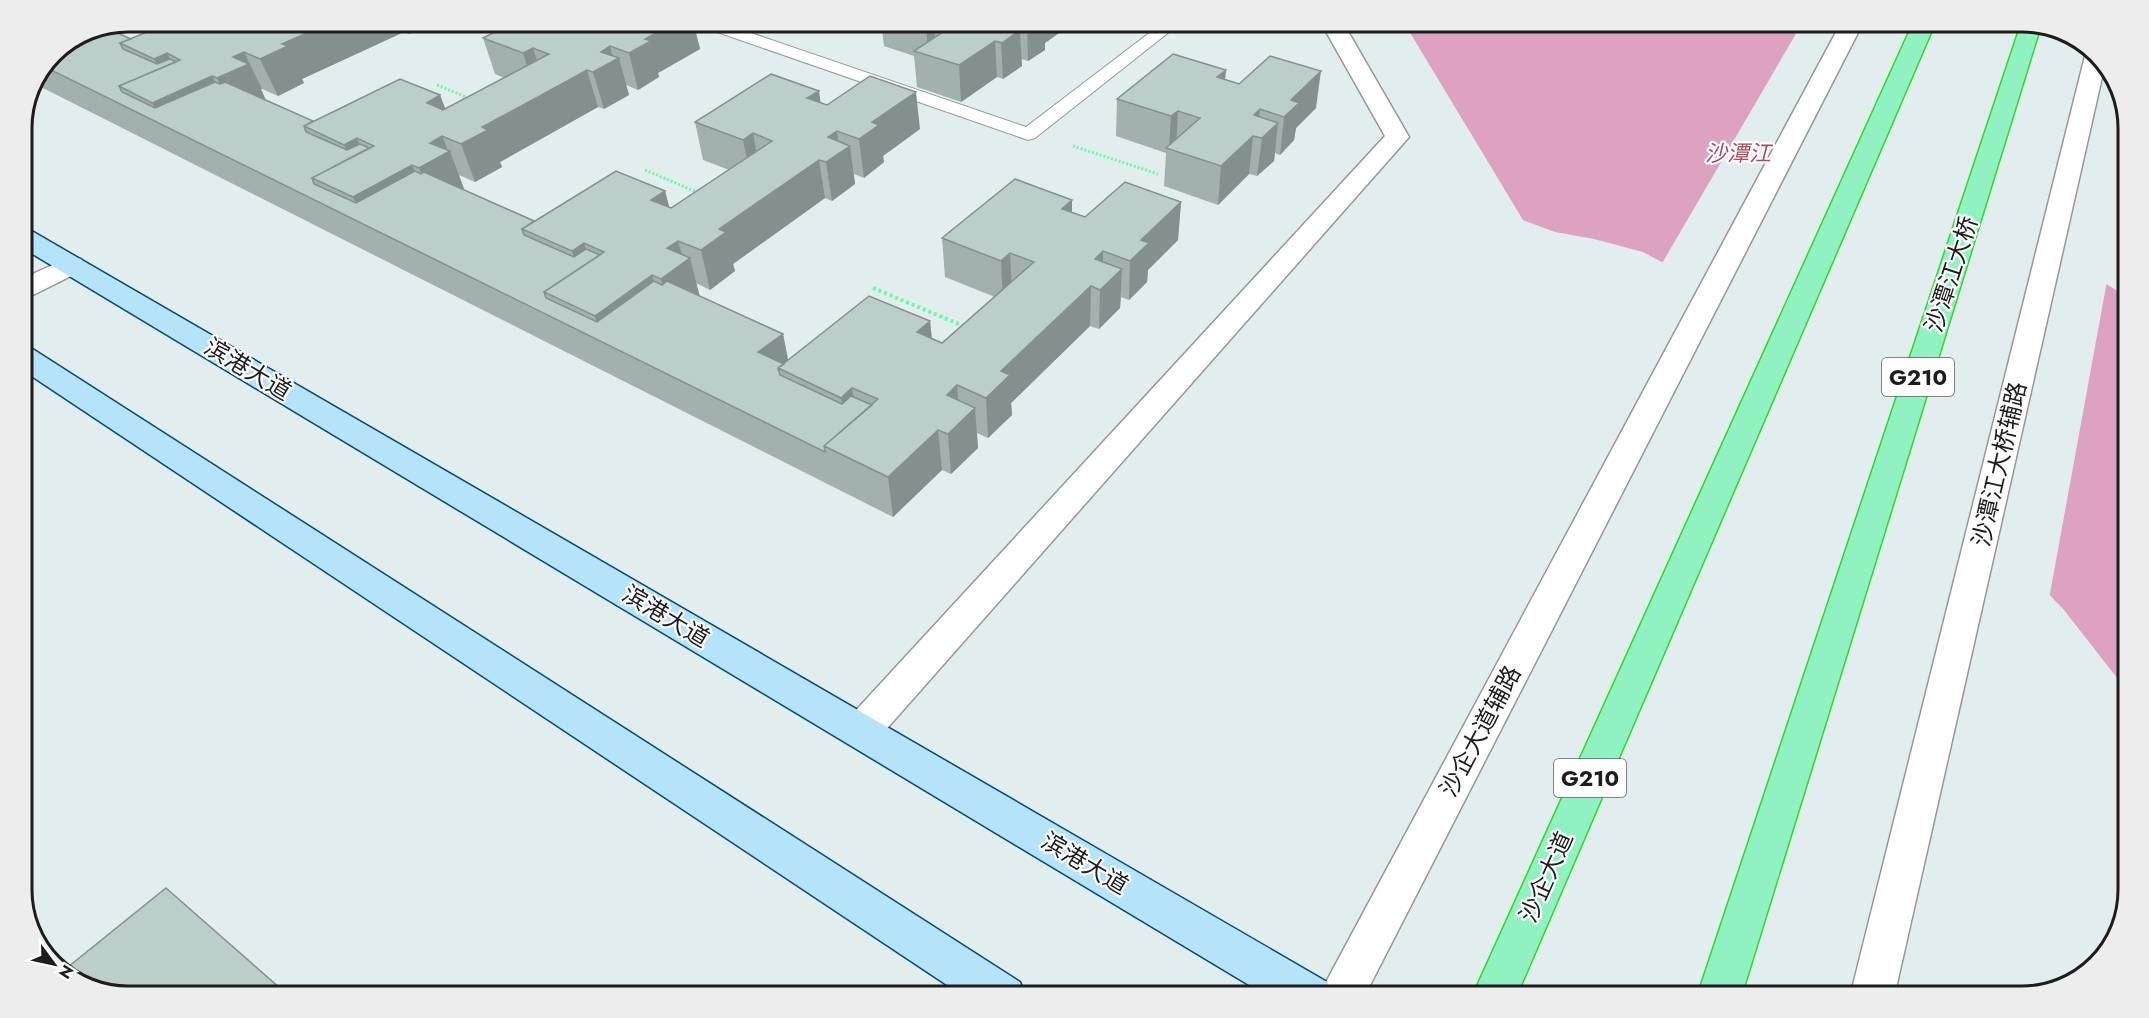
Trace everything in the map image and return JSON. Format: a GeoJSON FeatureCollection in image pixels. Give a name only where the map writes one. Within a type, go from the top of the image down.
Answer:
{"type":"FeatureCollection","features":[{"type":"Feature","properties":{"kind":"highway","name":"沙企大道"},"geometry":{"type":"LineString","coordinates":[[1499,986],[1922,31]]}},
{"type":"Feature","properties":{"kind":"highway","name":"沙潭江大桥"},"geometry":{"type":"LineString","coordinates":[[1723,986],[2028,32]]}},
{"type":"Feature","properties":{"kind":"main road","name":"滨港大道"},"geometry":{"type":"LineString","coordinates":[[32,242],[1292,986]]}},
{"type":"Feature","properties":{"kind":"main road"},"geometry":{"type":"LineString","coordinates":[[32,362],[987,986]]}},
{"type":"Feature","properties":{"kind":"street"},"geometry":{"type":"LineString","coordinates":[[861,731],[1397,137],[1337,31]]}},
{"type":"Feature","properties":{"kind":"street","name":"沙企大道辅路"},"geometry":{"type":"LineString","coordinates":[[1346,986],[1848,31]]}},
{"type":"Feature","properties":{"kind":"street","name":"沙潭江大桥辅路"},"geometry":{"type":"LineString","coordinates":[[1875,986],[2094,64]]}},
{"type":"Feature","properties":{"kind":"street"},"geometry":{"type":"LineString","coordinates":[[32,284],[71,265]]}},
{"type":"Feature","properties":{"kind":"lane"},"geometry":{"type":"LineString","coordinates":[[729,31],[1028,134],[1162,31]]}},
{"type":"Feature","properties":{"kind":"path"},"geometry":{"type":"LineString","coordinates":[[437,85],[469,98]]}},
{"type":"Feature","properties":{"kind":"path"},"geometry":{"type":"LineString","coordinates":[[1065,145],[1087,149],[1158,174]]}},
{"type":"Feature","properties":{"kind":"path"},"geometry":{"type":"LineString","coordinates":[[645,170],[709,197]]}},
{"type":"Feature","properties":{"kind":"path"},"geometry":{"type":"LineString","coordinates":[[873,288],[971,329]]}},
{"type":"Feature","properties":{"kind":"water","name":"沙潭江"},"geometry":{"type":"Polygon","coordinates":[[[1409,31],[1791,31],[1872,79],[2026,236],[2117,291],[2118,679],[2064,610],[1834,370],[1738,303],[1643,252],[1594,239],[1555,232],[1523,220],[1409,31]]]}},
{"type":"Feature","properties":{"kind":"pier"},"geometry":{"type":"Polygon","coordinates":[[[1797,32],[1874,77],[2028,233],[2107,281],[2049,599],[1832,373],[1736,305],[1661,265],[1797,32]]]}},
{"type":"Feature","properties":{"kind":"building"},"geometry":{"type":"Polygon","coordinates":[[[149,31],[311,31],[282,44],[288,46],[260,59],[244,52],[233,57],[249,64],[217,78],[212,76],[152,103],[119,86],[180,60],[167,53],[154,59],[120,43],[149,31]]]}},
{"type":"Feature","properties":{"kind":"building"},"geometry":{"type":"Polygon","coordinates":[[[497,31],[660,31],[645,39],[651,41],[629,53],[610,46],[601,52],[619,58],[593,72],[587,70],[482,127],[488,130],[461,144],[442,136],[430,143],[450,151],[419,168],[412,165],[353,197],[312,178],[374,146],[357,138],[344,145],[304,126],[400,79],[440,95],[427,103],[443,110],[549,54],[533,48],[523,53],[483,38],[497,31]]]}},
{"type":"Feature","properties":{"kind":"building"},"geometry":{"type":"Polygon","coordinates":[[[944,31],[1019,31],[1002,43],[995,41],[959,65],[914,51],[944,31]]]}},
{"type":"Feature","properties":{"kind":"building"},"geometry":{"type":"Polygon","coordinates":[[[115,32],[131,39],[120,43],[123,49],[157,64],[170,59],[176,62],[119,86],[122,92],[155,108],[215,82],[220,84],[225,82],[313,121],[304,126],[306,132],[347,150],[360,144],[369,148],[312,178],[314,184],[356,203],[415,171],[421,174],[424,172],[534,221],[522,229],[524,235],[574,257],[586,249],[600,255],[544,292],[546,298],[597,322],[654,281],[662,285],[667,281],[783,334],[758,352],[784,364],[778,368],[780,375],[842,404],[851,396],[872,405],[824,446],[825,452],[51,70],[64,55],[79,44],[115,32]]]}},
{"type":"Feature","properties":{"kind":"building"},"geometry":{"type":"Polygon","coordinates":[[[1173,54],[1226,70],[1217,77],[1239,84],[1270,56],[1321,71],[1291,100],[1299,103],[1284,117],[1260,109],[1254,115],[1278,123],[1262,138],[1253,136],[1221,166],[1166,148],[1200,118],[1178,111],[1171,116],[1117,99],[1173,54]]]}},
{"type":"Feature","properties":{"kind":"building"},"geometry":{"type":"Polygon","coordinates":[[[771,74],[819,91],[807,98],[827,105],[870,76],[916,92],[872,122],[879,125],[859,139],[837,131],[828,137],[850,146],[826,162],[819,160],[719,229],[726,232],[701,250],[678,241],[667,248],[690,258],[661,279],[652,275],[595,316],[544,292],[604,252],[584,243],[572,251],[522,229],[616,171],[665,191],[651,200],[671,208],[772,141],[753,133],[743,140],[695,122],[771,74]]]}},
{"type":"Feature","properties":{"kind":"building"},"geometry":{"type":"Polygon","coordinates":[[[1015,179],[1072,200],[1062,209],[1085,217],[1125,182],[1181,202],[1141,240],[1149,243],[1130,261],[1103,251],[1095,259],[1122,269],[1100,290],[1091,286],[1001,371],[1010,375],[986,398],[957,385],[947,395],[975,408],[948,434],[938,430],[888,477],[824,446],[878,399],[852,388],[841,398],[778,368],[869,296],[930,321],[917,332],[942,343],[1034,262],[1010,253],[1001,261],[942,238],[1015,179]]]}},
{"type":"Feature","properties":{"kind":"building"},"geometry":{"type":"Polygon","coordinates":[[[166,888],[277,986],[127,986],[108,985],[85,977],[84,954],[166,888]]]}}]}
